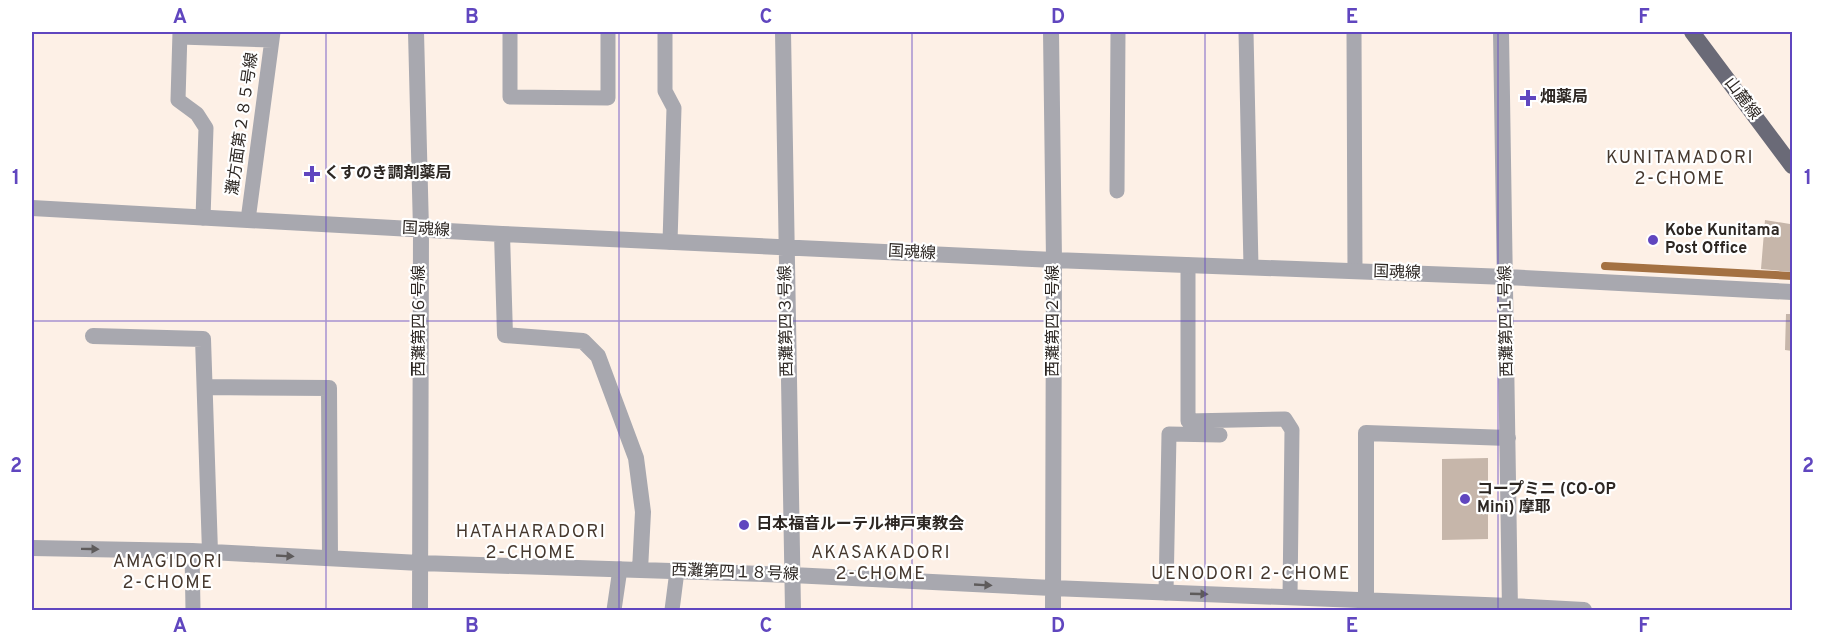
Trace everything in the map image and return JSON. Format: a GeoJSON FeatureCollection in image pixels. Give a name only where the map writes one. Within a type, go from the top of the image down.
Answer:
{"type":"FeatureCollection","features":[{"type":"Feature","properties":{"kind":"main road","name":"山麓線"},"geometry":{"type":"LineString","coordinates":[[1692,32],[1792,166]]}},
{"type":"Feature","properties":{"kind":"street","name":"西灘第四６号線"},"geometry":{"type":"LineString","coordinates":[[416,32],[421,230],[420,610]]}},
{"type":"Feature","properties":{"kind":"street","name":"西灘第四３号線"},"geometry":{"type":"LineString","coordinates":[[783,32],[793,610]]}},
{"type":"Feature","properties":{"kind":"street","name":"西灘第四２号線"},"geometry":{"type":"LineString","coordinates":[[1051,32],[1054,260],[1053,610]]}},
{"type":"Feature","properties":{"kind":"street","name":"西灘第四１号線"},"geometry":{"type":"LineString","coordinates":[[1501,32],[1507,277],[1510,608]]}},
{"type":"Feature","properties":{"kind":"street","name":"国魂線"},"geometry":{"type":"LineString","coordinates":[[32,208],[502,234],[1054,260],[1507,277],[1792,292]]}},
{"type":"Feature","properties":{"kind":"street"},"geometry":{"type":"LineString","coordinates":[[502,234],[505,335],[583,341],[598,356],[636,458],[642,512],[640,570]]}},
{"type":"Feature","properties":{"kind":"street"},"geometry":{"type":"LineString","coordinates":[[93,336],[203,339],[210,552]]}},
{"type":"Feature","properties":{"kind":"street"},"geometry":{"type":"LineString","coordinates":[[205,387],[329,388],[330,558]]}},
{"type":"Feature","properties":{"kind":"street"},"geometry":{"type":"LineString","coordinates":[[1366,600],[1365,433],[1508,438]]}},
{"type":"Feature","properties":{"kind":"street","name":"西灘第四１８号線"},"geometry":{"type":"LineString","coordinates":[[32,548],[192,551],[420,563],[792,575],[1584,610]]}},
{"type":"Feature","properties":{"kind":"lane"},"geometry":{"type":"LineString","coordinates":[[510,32],[510,97],[608,98],[608,32]]}},
{"type":"Feature","properties":{"kind":"lane"},"geometry":{"type":"LineString","coordinates":[[665,32],[665,91],[674,108],[670,242]]}},
{"type":"Feature","properties":{"kind":"lane"},"geometry":{"type":"LineString","coordinates":[[1117,191],[1118,32]]}},
{"type":"Feature","properties":{"kind":"lane"},"geometry":{"type":"LineString","coordinates":[[1246,32],[1251,267]]}},
{"type":"Feature","properties":{"kind":"lane"},"geometry":{"type":"LineString","coordinates":[[1354,32],[1355,271]]}},
{"type":"Feature","properties":{"kind":"lane"},"geometry":{"type":"LineString","coordinates":[[203,218],[206,128],[197,114],[178,100],[180,34],[273,36]]}},
{"type":"Feature","properties":{"kind":"lane","name":"灘方面第２８５号線"},"geometry":{"type":"LineString","coordinates":[[248,220],[273,36]]}},
{"type":"Feature","properties":{"kind":"lane"},"geometry":{"type":"LineString","coordinates":[[1188,265],[1188,421],[1286,419],[1292,430],[1290,597]]}},
{"type":"Feature","properties":{"kind":"lane"},"geometry":{"type":"LineString","coordinates":[[1166,592],[1169,434],[1220,435]]}},
{"type":"Feature","properties":{"kind":"lane"},"geometry":{"type":"LineString","coordinates":[[192,551],[193,610]]}},
{"type":"Feature","properties":{"kind":"lane"},"geometry":{"type":"LineString","coordinates":[[614,610],[620,570]]}},
{"type":"Feature","properties":{"kind":"lane"},"geometry":{"type":"LineString","coordinates":[[672,610],[677,571]]}},
{"type":"Feature","properties":{"kind":"building"},"geometry":{"type":"Polygon","coordinates":[[[1765,220],[1790,224],[1792,228],[1792,272],[1761,269],[1765,220]]]}},
{"type":"Feature","properties":{"kind":"building"},"geometry":{"type":"Polygon","coordinates":[[[1786,314],[1792,314],[1792,351],[1785,350],[1786,314]]]}},
{"type":"Feature","properties":{"kind":"building","name":"コープミニ (CO-OP Mini) 摩耶"},"geometry":{"type":"Polygon","coordinates":[[[1488,458],[1488,539],[1442,540],[1442,459],[1488,458]]]}},
{"type":"Feature","properties":{"kind":"waterway"},"geometry":{"type":"LineString","coordinates":[[1605,266],[1792,276]]}},
{"type":"Feature","properties":{"kind":"place","name":"畑薬局"},"geometry":{"type":"Point","coordinates":[1528,98]}},
{"type":"Feature","properties":{"kind":"place","name":"くすのき調剤薬局"},"geometry":{"type":"Point","coordinates":[312,174]}},
{"type":"Feature","properties":{"kind":"place","name":"Kobe Kunitama Post Office"},"geometry":{"type":"Point","coordinates":[1653,240]}},
{"type":"Feature","properties":{"kind":"place","name":"コープミニ (CO-OP Mini) 摩耶"},"geometry":{"type":"Point","coordinates":[1465,499]}},
{"type":"Feature","properties":{"kind":"place","name":"日本福音ルーテル神戸東教会"},"geometry":{"type":"Point","coordinates":[744,525]}},
{"type":"Feature","properties":{"kind":"district","name":"KUNITAMADORI 2-CHOME"},"geometry":{"type":"Point","coordinates":[1680,168]}},
{"type":"Feature","properties":{"kind":"district","name":"HATAHARADORI 2-CHOME"},"geometry":{"type":"Point","coordinates":[531,542]}},
{"type":"Feature","properties":{"kind":"district","name":"AKASAKADORI 2-CHOME"},"geometry":{"type":"Point","coordinates":[881,563]}},
{"type":"Feature","properties":{"kind":"district","name":"AMAGIDORI 2-CHOME"},"geometry":{"type":"Point","coordinates":[168,572]}},
{"type":"Feature","properties":{"kind":"district","name":"UENODORI 2-CHOME"},"geometry":{"type":"Point","coordinates":[1251,574]}}]}
